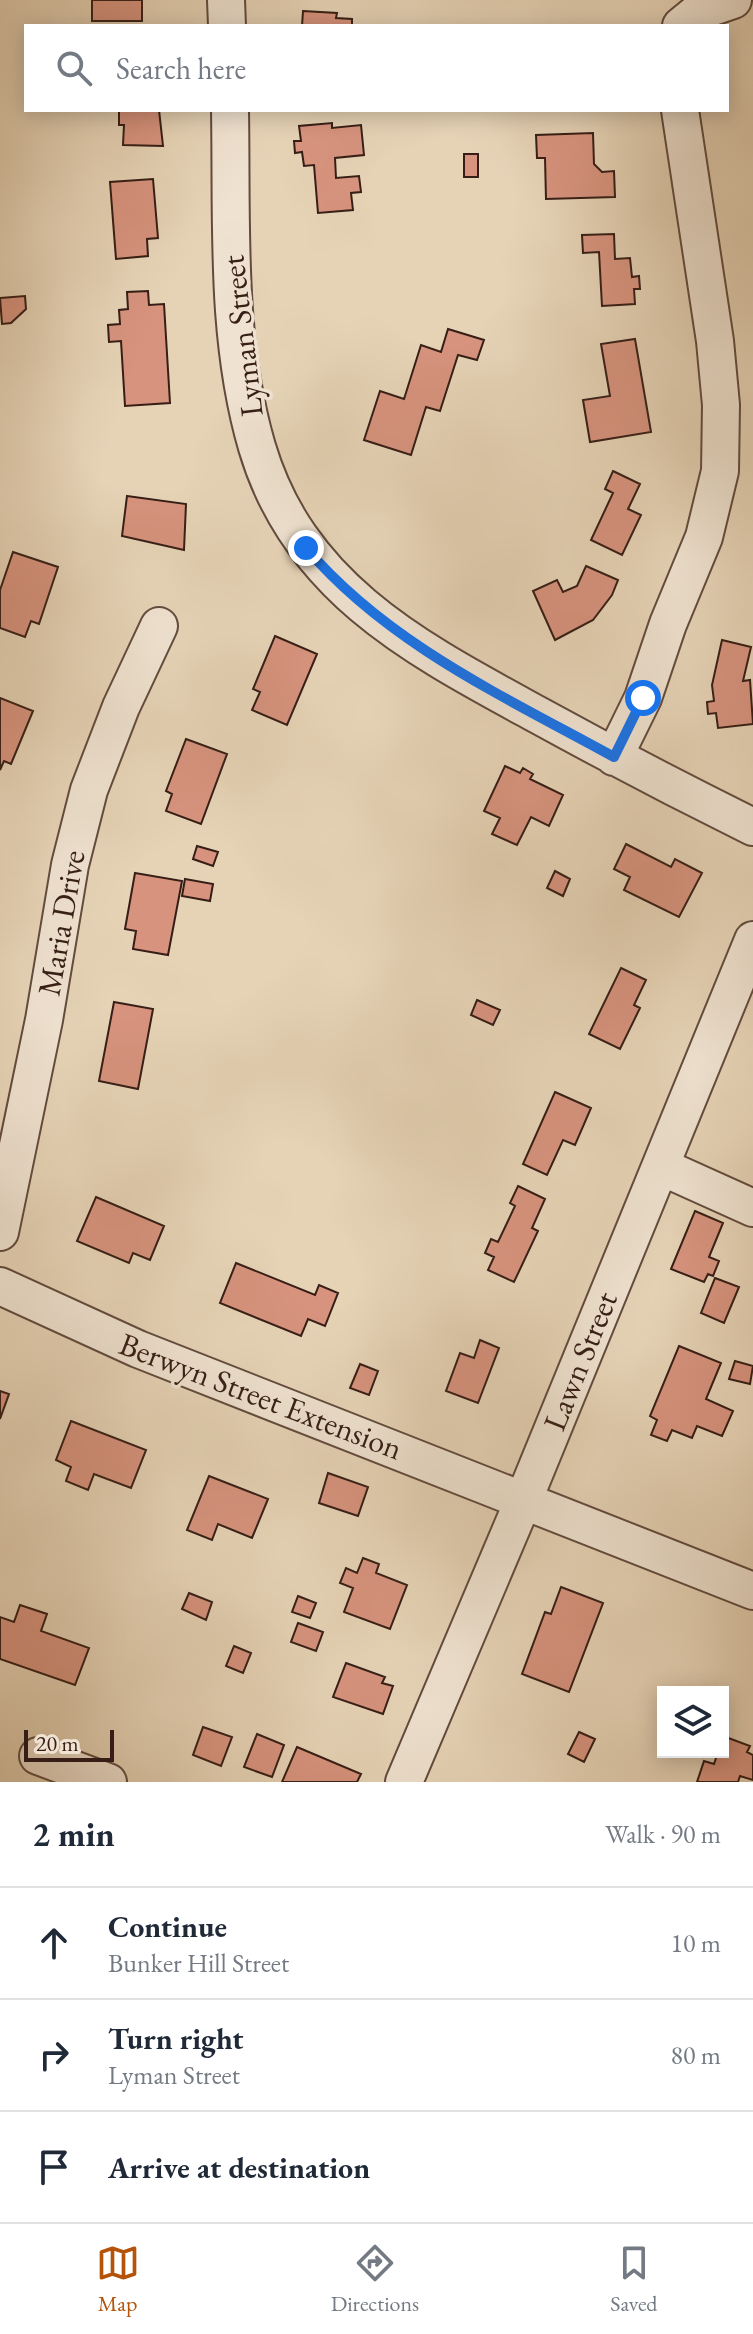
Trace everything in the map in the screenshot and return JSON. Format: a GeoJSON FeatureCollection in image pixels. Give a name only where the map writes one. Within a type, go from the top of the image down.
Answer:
{"type":"FeatureCollection","features":[{"type":"Feature","properties":{"kind":"street"},"geometry":{"type":"LineString","coordinates":[[226,0],[227,24]]}},
{"type":"Feature","properties":{"kind":"street"},"geometry":{"type":"LineString","coordinates":[[683,24],[698,12],[733,0]]}},
{"type":"Feature","properties":{"kind":"street","name":"Lyman Street"},"geometry":{"type":"LineString","coordinates":[[230,112],[232,291],[238,359],[257,447],[290,524],[331,577],[390,628],[459,671],[614,757],[753,827]]}},
{"type":"Feature","properties":{"kind":"street"},"geometry":{"type":"LineString","coordinates":[[614,757],[643,698],[704,537],[720,471],[721,405],[715,341],[680,112]]}},
{"type":"Feature","properties":{"kind":"street","name":"Maria Drive"},"geometry":{"type":"LineString","coordinates":[[0,1232],[44,1020],[70,865],[89,790],[121,707],[159,626]]}},
{"type":"Feature","properties":{"kind":"street","name":"Lawn Street"},"geometry":{"type":"LineString","coordinates":[[404,1782],[662,1167],[753,940]]}},
{"type":"Feature","properties":{"kind":"street"},"geometry":{"type":"LineString","coordinates":[[662,1167],[753,1208]]}},
{"type":"Feature","properties":{"kind":"street","name":"Berwyn Street Extension"},"geometry":{"type":"LineString","coordinates":[[0,1286],[138,1349],[753,1591]]}},
{"type":"Feature","properties":{"kind":"street"},"geometry":{"type":"LineString","coordinates":[[38,1756],[108,1782]]}},
{"type":"Feature","properties":{"kind":"building"},"geometry":{"type":"Polygon","coordinates":[[[92,0],[142,0],[142,21],[92,21],[92,0]]]}},
{"type":"Feature","properties":{"kind":"building"},"geometry":{"type":"Polygon","coordinates":[[[303,11],[337,13],[336,18],[352,19],[352,24],[302,24],[303,11]]]}},
{"type":"Feature","properties":{"kind":"building"},"geometry":{"type":"Polygon","coordinates":[[[119,112],[159,112],[163,146],[123,145],[124,125],[119,125],[119,112]]]}},
{"type":"Feature","properties":{"kind":"building"},"geometry":{"type":"Polygon","coordinates":[[[332,123],[332,128],[361,125],[364,155],[335,158],[336,178],[359,176],[361,192],[351,193],[353,210],[318,213],[314,165],[304,166],[302,152],[295,153],[294,141],[301,141],[299,126],[332,123]]]}},
{"type":"Feature","properties":{"kind":"building"},"geometry":{"type":"Polygon","coordinates":[[[593,133],[594,164],[602,172],[614,171],[615,197],[546,199],[545,158],[537,158],[536,135],[593,133]]]}},
{"type":"Feature","properties":{"kind":"building"},"geometry":{"type":"Polygon","coordinates":[[[464,154],[478,154],[478,177],[464,177],[464,154]]]}},
{"type":"Feature","properties":{"kind":"building"},"geometry":{"type":"Polygon","coordinates":[[[153,179],[158,238],[147,239],[148,256],[116,259],[110,182],[153,179]]]}},
{"type":"Feature","properties":{"kind":"building"},"geometry":{"type":"Polygon","coordinates":[[[614,234],[615,259],[630,258],[632,277],[639,276],[640,289],[634,289],[635,304],[602,306],[599,252],[583,253],[582,235],[614,234]]]}},
{"type":"Feature","properties":{"kind":"building"},"geometry":{"type":"Polygon","coordinates":[[[148,291],[149,305],[164,304],[170,403],[125,406],[121,341],[109,342],[108,325],[120,324],[119,310],[128,309],[127,292],[148,291]]]}},
{"type":"Feature","properties":{"kind":"building"},"geometry":{"type":"Polygon","coordinates":[[[25,296],[26,309],[11,323],[2,324],[0,298],[25,296]]]}},
{"type":"Feature","properties":{"kind":"building"},"geometry":{"type":"Polygon","coordinates":[[[448,329],[484,340],[477,360],[458,355],[440,411],[426,407],[411,455],[364,440],[380,391],[404,399],[421,345],[441,352],[448,329]]]}},
{"type":"Feature","properties":{"kind":"building"},"geometry":{"type":"Polygon","coordinates":[[[635,339],[651,432],[590,442],[583,400],[610,396],[601,344],[635,339]]]}},
{"type":"Feature","properties":{"kind":"building"},"geometry":{"type":"Polygon","coordinates":[[[613,471],[640,484],[628,509],[641,515],[622,555],[591,540],[613,493],[605,489],[613,471]]]}},
{"type":"Feature","properties":{"kind":"building"},"geometry":{"type":"Polygon","coordinates":[[[127,496],[186,504],[184,550],[122,536],[127,496]]]}},
{"type":"Feature","properties":{"kind":"building"},"geometry":{"type":"Polygon","coordinates":[[[13,552],[58,567],[39,624],[31,621],[25,637],[0,628],[0,590],[13,552]]]}},
{"type":"Feature","properties":{"kind":"building"},"geometry":{"type":"Polygon","coordinates":[[[586,566],[618,580],[612,595],[593,620],[555,640],[533,591],[557,580],[563,592],[577,586],[586,566]]]}},
{"type":"Feature","properties":{"kind":"building"},"geometry":{"type":"Polygon","coordinates":[[[275,636],[317,654],[287,725],[252,710],[260,692],[253,689],[275,636]]]}},
{"type":"Feature","properties":{"kind":"building"},"geometry":{"type":"Polygon","coordinates":[[[722,640],[751,647],[743,681],[750,680],[753,724],[718,728],[716,713],[708,714],[707,702],[714,701],[712,685],[722,640]]]}},
{"type":"Feature","properties":{"kind":"building"},"geometry":{"type":"Polygon","coordinates":[[[0,698],[33,711],[11,764],[4,761],[0,770],[0,698]]]}},
{"type":"Feature","properties":{"kind":"building"},"geometry":{"type":"Polygon","coordinates":[[[186,739],[227,754],[201,824],[166,811],[172,794],[166,791],[186,739]]]}},
{"type":"Feature","properties":{"kind":"building"},"geometry":{"type":"Polygon","coordinates":[[[505,766],[520,773],[523,768],[533,774],[530,779],[563,795],[549,826],[531,817],[517,845],[492,834],[500,818],[484,811],[505,766]]]}},
{"type":"Feature","properties":{"kind":"building"},"geometry":{"type":"Polygon","coordinates":[[[626,844],[671,867],[675,859],[702,873],[679,917],[624,890],[630,877],[614,869],[626,844]]]}},
{"type":"Feature","properties":{"kind":"building"},"geometry":{"type":"Polygon","coordinates":[[[197,846],[218,852],[213,866],[193,859],[197,846]]]}},
{"type":"Feature","properties":{"kind":"building"},"geometry":{"type":"Polygon","coordinates":[[[555,871],[570,879],[563,896],[547,888],[555,871]]]}},
{"type":"Feature","properties":{"kind":"building"},"geometry":{"type":"Polygon","coordinates":[[[135,873],[182,881],[168,955],[133,949],[136,931],[125,929],[135,873]]]}},
{"type":"Feature","properties":{"kind":"building"},"geometry":{"type":"Polygon","coordinates":[[[185,879],[213,884],[210,901],[182,896],[185,879]]]}},
{"type":"Feature","properties":{"kind":"building"},"geometry":{"type":"Polygon","coordinates":[[[621,968],[646,980],[634,1005],[640,1008],[620,1049],[589,1034],[621,968]]]}},
{"type":"Feature","properties":{"kind":"building"},"geometry":{"type":"Polygon","coordinates":[[[477,1000],[500,1010],[493,1025],[471,1015],[477,1000]]]}},
{"type":"Feature","properties":{"kind":"building"},"geometry":{"type":"Polygon","coordinates":[[[114,1002],[153,1009],[138,1089],[99,1081],[114,1002]]]}},
{"type":"Feature","properties":{"kind":"building"},"geometry":{"type":"Polygon","coordinates":[[[555,1092],[591,1108],[575,1145],[563,1140],[547,1175],[523,1164],[555,1092]]]}},
{"type":"Feature","properties":{"kind":"building"},"geometry":{"type":"Polygon","coordinates":[[[518,1186],[545,1199],[532,1228],[538,1231],[514,1282],[488,1270],[494,1257],[485,1253],[491,1239],[498,1242],[515,1206],[510,1203],[518,1186]]]}},
{"type":"Feature","properties":{"kind":"building"},"geometry":{"type":"Polygon","coordinates":[[[96,1197],[164,1226],[150,1260],[133,1253],[129,1263],[77,1241],[96,1197]]]}},
{"type":"Feature","properties":{"kind":"building"},"geometry":{"type":"Polygon","coordinates":[[[695,1211],[723,1223],[709,1257],[719,1261],[713,1276],[708,1274],[704,1282],[671,1269],[695,1211]]]}},
{"type":"Feature","properties":{"kind":"building"},"geometry":{"type":"Polygon","coordinates":[[[236,1263],[315,1295],[319,1285],[338,1293],[325,1326],[308,1319],[301,1336],[220,1303],[236,1263]]]}},
{"type":"Feature","properties":{"kind":"building"},"geometry":{"type":"Polygon","coordinates":[[[715,1278],[739,1287],[724,1323],[701,1313],[715,1278]]]}},
{"type":"Feature","properties":{"kind":"building"},"geometry":{"type":"Polygon","coordinates":[[[480,1340],[499,1348],[478,1403],[446,1391],[460,1353],[474,1358],[480,1340]]]}},
{"type":"Feature","properties":{"kind":"building"},"geometry":{"type":"Polygon","coordinates":[[[679,1346],[721,1363],[706,1399],[733,1411],[722,1436],[697,1426],[692,1438],[672,1430],[667,1441],[651,1435],[657,1420],[650,1416],[679,1346]]]}},
{"type":"Feature","properties":{"kind":"building"},"geometry":{"type":"Polygon","coordinates":[[[735,1361],[753,1366],[750,1384],[729,1379],[735,1361]]]}},
{"type":"Feature","properties":{"kind":"building"},"geometry":{"type":"Polygon","coordinates":[[[360,1364],[378,1371],[369,1395],[350,1388],[360,1364]]]}},
{"type":"Feature","properties":{"kind":"building"},"geometry":{"type":"Polygon","coordinates":[[[0,1391],[9,1394],[0,1419],[0,1391]]]}},
{"type":"Feature","properties":{"kind":"building"},"geometry":{"type":"Polygon","coordinates":[[[71,1421],[146,1450],[131,1488],[94,1474],[88,1490],[66,1481],[71,1467],[56,1460],[71,1421]]]}},
{"type":"Feature","properties":{"kind":"building"},"geometry":{"type":"Polygon","coordinates":[[[328,1473],[368,1487],[358,1516],[319,1503],[328,1473]]]}},
{"type":"Feature","properties":{"kind":"building"},"geometry":{"type":"Polygon","coordinates":[[[209,1476],[268,1499],[252,1538],[218,1524],[212,1540],[187,1530],[209,1476]]]}},
{"type":"Feature","properties":{"kind":"building"},"geometry":{"type":"Polygon","coordinates":[[[363,1558],[379,1564],[376,1573],[407,1585],[390,1629],[344,1612],[353,1588],[340,1583],[346,1568],[357,1573],[363,1558]]]}},
{"type":"Feature","properties":{"kind":"building"},"geometry":{"type":"Polygon","coordinates":[[[561,1587],[603,1603],[569,1692],[522,1674],[545,1612],[551,1614],[561,1587]]]}},
{"type":"Feature","properties":{"kind":"building"},"geometry":{"type":"Polygon","coordinates":[[[189,1593],[212,1602],[206,1620],[182,1609],[189,1593]]]}},
{"type":"Feature","properties":{"kind":"building"},"geometry":{"type":"Polygon","coordinates":[[[298,1596],[316,1603],[310,1618],[292,1612],[298,1596]]]}},
{"type":"Feature","properties":{"kind":"building"},"geometry":{"type":"Polygon","coordinates":[[[20,1605],[47,1614],[41,1631],[89,1648],[75,1685],[0,1659],[0,1617],[14,1622],[20,1605]]]}},
{"type":"Feature","properties":{"kind":"building"},"geometry":{"type":"Polygon","coordinates":[[[298,1623],[323,1632],[316,1651],[291,1642],[298,1623]]]}},
{"type":"Feature","properties":{"kind":"building"},"geometry":{"type":"Polygon","coordinates":[[[234,1646],[251,1653],[243,1673],[226,1666],[234,1646]]]}},
{"type":"Feature","properties":{"kind":"building"},"geometry":{"type":"Polygon","coordinates":[[[346,1663],[385,1677],[382,1683],[393,1686],[383,1714],[333,1697],[346,1663]]]}},
{"type":"Feature","properties":{"kind":"building"},"geometry":{"type":"Polygon","coordinates":[[[203,1727],[232,1737],[221,1766],[193,1755],[203,1727]]]}},
{"type":"Feature","properties":{"kind":"building"},"geometry":{"type":"Polygon","coordinates":[[[579,1732],[595,1739],[584,1762],[568,1754],[579,1732]]]}},
{"type":"Feature","properties":{"kind":"building"},"geometry":{"type":"Polygon","coordinates":[[[257,1734],[284,1745],[272,1777],[244,1767],[257,1734]]]}},
{"type":"Feature","properties":{"kind":"building"},"geometry":{"type":"Polygon","coordinates":[[[729,1738],[750,1746],[747,1752],[753,1755],[753,1780],[740,1776],[738,1782],[697,1782],[704,1761],[714,1764],[716,1758],[729,1758],[729,1738]]]}},
{"type":"Feature","properties":{"kind":"building"},"geometry":{"type":"Polygon","coordinates":[[[297,1747],[361,1774],[357,1782],[282,1782],[297,1747]]]}},
{"type":"Feature","properties":{"kind":"route"},"geometry":{"type":"LineString","coordinates":[[306,548],[331,577],[390,628],[485,686],[614,757],[643,698]]}}]}
